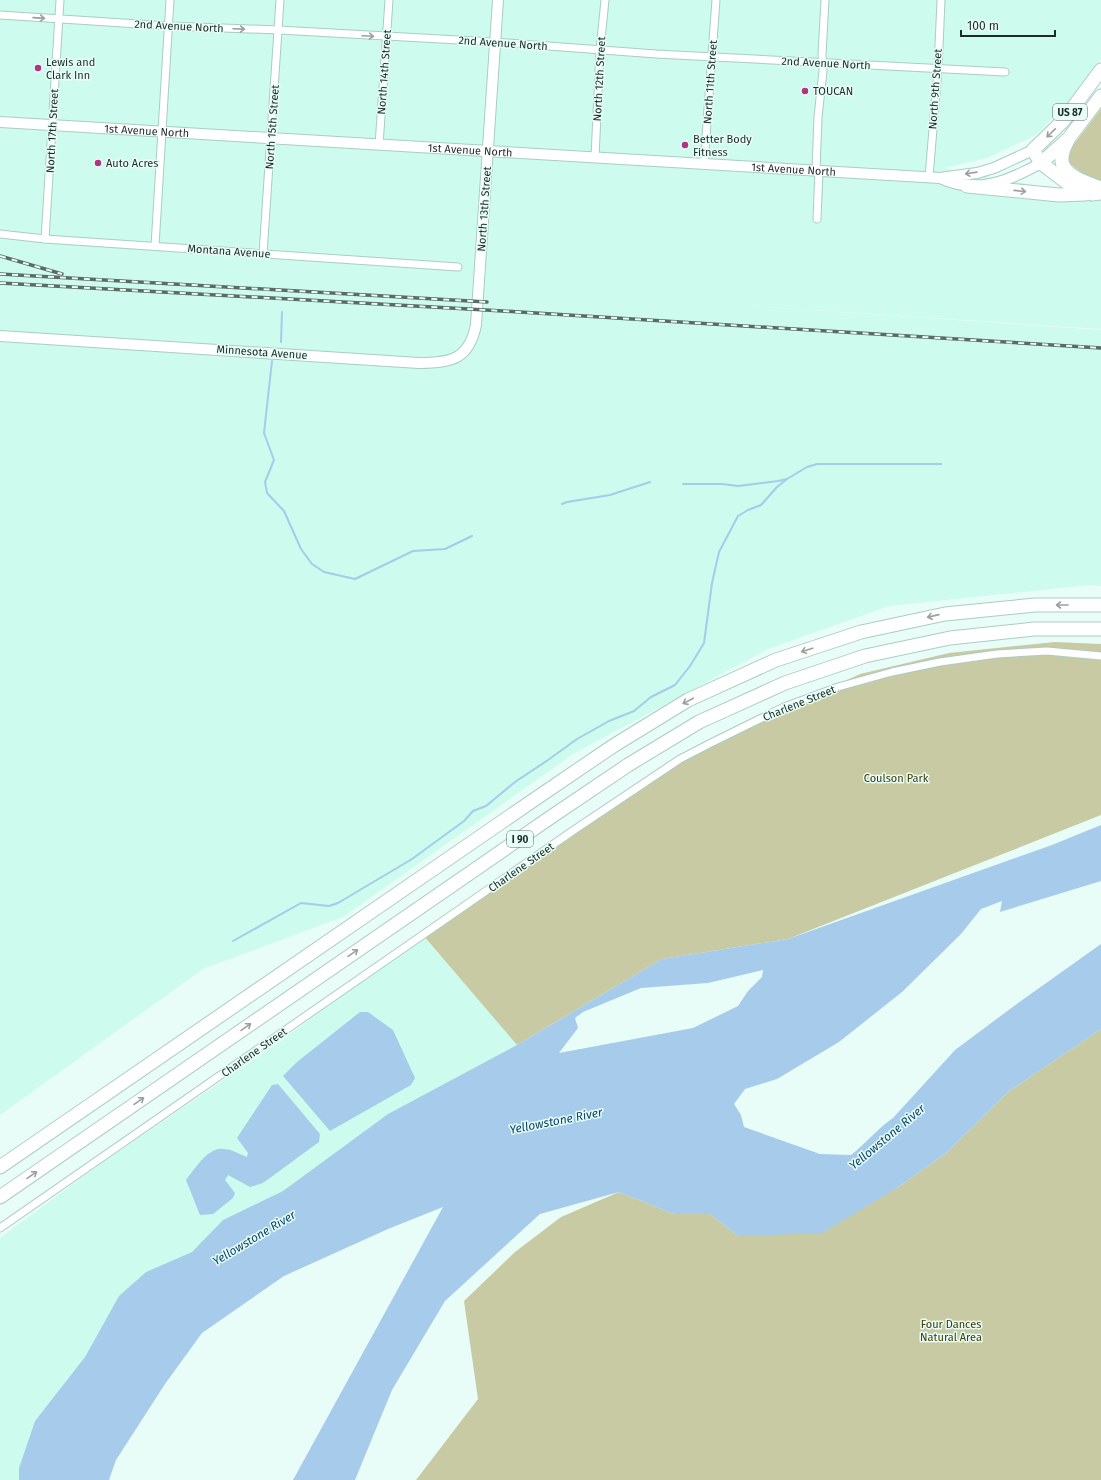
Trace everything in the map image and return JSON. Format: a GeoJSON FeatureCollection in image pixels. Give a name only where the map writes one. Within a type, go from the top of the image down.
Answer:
{"type":"FeatureCollection","features":[{"type":"Feature","properties":{"kind":"highway","name":"US 87"},"geometry":{"type":"LineString","coordinates":[[1033,150],[1063,121],[1101,70]]}},
{"type":"Feature","properties":{"kind":"highway","name":"US 87"},"geometry":{"type":"LineString","coordinates":[[1098,192],[1078,179],[1063,166],[1061,159],[1068,138],[1101,96]]}},
{"type":"Feature","properties":{"kind":"highway","name":"1st Avenue North"},"geometry":{"type":"LineString","coordinates":[[1041,163],[1068,138]]}},
{"type":"Feature","properties":{"kind":"highway"},"geometry":{"type":"LineString","coordinates":[[1033,150],[1041,163],[1070,186],[1098,192]]}},
{"type":"Feature","properties":{"kind":"highway"},"geometry":{"type":"LineString","coordinates":[[967,186],[1059,195],[1098,192]]}},
{"type":"Feature","properties":{"kind":"highway","name":"I 90"},"geometry":{"type":"LineString","coordinates":[[0,1167],[613,746],[688,700],[776,660],[861,632],[946,614],[1035,605],[1101,605]]}},
{"type":"Feature","properties":{"kind":"highway","name":"I 90"},"geometry":{"type":"LineString","coordinates":[[0,1197],[558,812],[699,722],[785,683],[865,656],[950,638],[1034,629],[1101,629]]}},
{"type":"Feature","properties":{"kind":"main road","name":"North 13th Street"},"geometry":{"type":"LineString","coordinates":[[478,297],[498,0]]}},
{"type":"Feature","properties":{"kind":"main road","name":"1st Avenue North"},"geometry":{"type":"LineString","coordinates":[[0,122],[940,178],[994,168],[1033,150]]}},
{"type":"Feature","properties":{"kind":"main road","name":"1st Avenue North"},"geometry":{"type":"LineString","coordinates":[[940,178],[967,186],[981,185],[1017,176],[1041,163]]}},
{"type":"Feature","properties":{"kind":"main road","name":"Minnesota Avenue"},"geometry":{"type":"LineString","coordinates":[[0,336],[436,363],[452,359],[464,352],[469,347],[476,325],[478,297]]}},
{"type":"Feature","properties":{"kind":"street","name":"North 17th Street"},"geometry":{"type":"LineString","coordinates":[[45,238],[60,0]]}},
{"type":"Feature","properties":{"kind":"street"},"geometry":{"type":"LineString","coordinates":[[155,246],[170,0]]}},
{"type":"Feature","properties":{"kind":"street","name":"North 15th Street"},"geometry":{"type":"LineString","coordinates":[[263,254],[280,0]]}},
{"type":"Feature","properties":{"kind":"street","name":"North 14th Street"},"geometry":{"type":"LineString","coordinates":[[379,144],[389,0]]}},
{"type":"Feature","properties":{"kind":"street","name":"North 12th Street"},"geometry":{"type":"LineString","coordinates":[[595,157],[600,50],[605,0]]}},
{"type":"Feature","properties":{"kind":"street","name":"North 11th Street"},"geometry":{"type":"LineString","coordinates":[[704,164],[716,0]]}},
{"type":"Feature","properties":{"kind":"street"},"geometry":{"type":"LineString","coordinates":[[817,219],[818,117],[825,0]]}},
{"type":"Feature","properties":{"kind":"street","name":"North 9th Street"},"geometry":{"type":"LineString","coordinates":[[929,177],[938,69],[941,0]]}},
{"type":"Feature","properties":{"kind":"street","name":"2nd Avenue North"},"geometry":{"type":"LineString","coordinates":[[0,15],[169,26],[279,30],[822,63],[1005,72]]}},
{"type":"Feature","properties":{"kind":"street","name":"Montana Avenue"},"geometry":{"type":"LineString","coordinates":[[0,234],[458,267]]}},
{"type":"Feature","properties":{"kind":"street","name":"Charlene Street"},"geometry":{"type":"LineString","coordinates":[[0,1228],[567,835],[680,759],[784,707],[838,687],[892,672],[940,662],[997,654],[1047,651],[1101,656]]}},
{"type":"Feature","properties":{"kind":"shaded area"},"geometry":{"type":"Polygon","coordinates":[[[0,0],[1101,0],[1101,59],[1084,85],[1036,135],[987,158],[944,168],[1101,198],[1101,329],[660,300],[1101,330],[1101,586],[1089,585],[889,606],[768,649],[573,754],[343,917],[203,969],[0,1115],[0,0]]]}},
{"type":"Feature","properties":{"kind":"shaded area"},"geometry":{"type":"Polygon","coordinates":[[[423,935],[517,1045],[388,1114],[283,1191],[223,1220],[192,1252],[146,1272],[119,1296],[85,1357],[35,1421],[19,1468],[19,1480],[0,1480],[0,1238],[99,1165],[275,1045],[423,935]]]}},
{"type":"Feature","properties":{"kind":"green space"},"geometry":{"type":"Polygon","coordinates":[[[1101,109],[1101,183],[1089,178],[1069,163],[1068,152],[1101,109]]]}},
{"type":"Feature","properties":{"kind":"green space","name":"Coulson Park"},"geometry":{"type":"Polygon","coordinates":[[[1055,642],[1101,644],[1101,815],[788,939],[662,959],[517,1045],[423,935],[680,759],[860,674],[949,653],[1055,642]]]}},
{"type":"Feature","properties":{"kind":"green space","name":"Four Dances Natural Area"},"geometry":{"type":"Polygon","coordinates":[[[1101,1029],[1101,1480],[416,1480],[478,1399],[464,1301],[515,1252],[561,1217],[619,1192],[674,1214],[710,1214],[738,1236],[897,1188],[946,1153],[1008,1092],[1101,1029]]]}},
{"type":"Feature","properties":{"kind":"water","name":"Yellowstone River"},"geometry":{"type":"Polygon","coordinates":[[[1101,825],[1101,881],[1000,912],[1002,901],[981,909],[961,934],[902,992],[839,1042],[777,1079],[745,1089],[734,1104],[741,1115],[744,1127],[820,1154],[851,1155],[893,1118],[955,1050],[1101,944],[1101,1029],[1008,1092],[946,1153],[897,1188],[822,1233],[738,1236],[710,1214],[674,1214],[619,1192],[540,1214],[445,1301],[392,1390],[355,1480],[293,1480],[443,1207],[388,1229],[284,1276],[202,1333],[165,1384],[116,1460],[109,1480],[19,1480],[19,1468],[35,1421],[85,1357],[119,1296],[146,1272],[192,1252],[223,1220],[283,1191],[388,1114],[517,1045],[662,959],[788,939],[1052,845],[1101,825]],[[763,970],[708,983],[641,988],[583,1012],[575,1018],[578,1028],[559,1053],[693,1028],[738,1006],[748,991],[762,977],[763,970]]]}},
{"type":"Feature","properties":{"kind":"water"},"geometry":{"type":"Polygon","coordinates":[[[360,1012],[368,1012],[393,1030],[415,1078],[411,1085],[330,1131],[283,1076],[297,1062],[360,1012]]]}},
{"type":"Feature","properties":{"kind":"water"},"geometry":{"type":"Polygon","coordinates":[[[278,1084],[320,1134],[319,1142],[263,1183],[250,1187],[228,1175],[225,1180],[235,1193],[233,1198],[213,1214],[200,1215],[186,1180],[207,1155],[217,1149],[229,1150],[247,1157],[248,1153],[237,1138],[272,1085],[278,1084]]]}},
{"type":"Feature","properties":{"kind":"waterway"},"geometry":{"type":"LineString","coordinates":[[281,342],[282,312]]}},
{"type":"Feature","properties":{"kind":"waterway"},"geometry":{"type":"LineString","coordinates":[[272,361],[264,433],[274,460],[265,482],[267,493],[284,511],[301,549],[312,564],[324,572],[355,579],[413,551],[445,549],[472,536]]}},
{"type":"Feature","properties":{"kind":"waterway"},"geometry":{"type":"LineString","coordinates":[[683,484],[722,484],[738,486],[778,481],[787,479],[807,467],[817,464],[941,464]]}},
{"type":"Feature","properties":{"kind":"waterway"},"geometry":{"type":"LineString","coordinates":[[233,941],[301,903],[329,906],[338,903],[412,859],[464,821],[473,811],[486,806],[515,782],[577,739],[609,721],[634,711],[651,697],[675,685],[690,666],[704,643],[712,583],[719,552],[738,516],[761,505],[777,487],[787,479]]}},
{"type":"Feature","properties":{"kind":"waterway"},"geometry":{"type":"LineString","coordinates":[[562,504],[610,495],[650,482]]}},
{"type":"Feature","properties":{"kind":"railway"},"geometry":{"type":"LineString","coordinates":[[0,256],[62,274]]}},
{"type":"Feature","properties":{"kind":"railway"},"geometry":{"type":"LineString","coordinates":[[0,274],[487,302]]}},
{"type":"Feature","properties":{"kind":"railway"},"geometry":{"type":"LineString","coordinates":[[0,283],[486,310],[1101,348]]}},
{"type":"Feature","properties":{"kind":"place","name":"Lewis and Clark Inn"},"geometry":{"type":"Point","coordinates":[38,68]}},
{"type":"Feature","properties":{"kind":"place","name":"TOUCAN"},"geometry":{"type":"Point","coordinates":[805,91]}},
{"type":"Feature","properties":{"kind":"place","name":"Better Body Fitness"},"geometry":{"type":"Point","coordinates":[685,145]}},
{"type":"Feature","properties":{"kind":"place","name":"Auto Acres"},"geometry":{"type":"Point","coordinates":[98,163]}}]}
